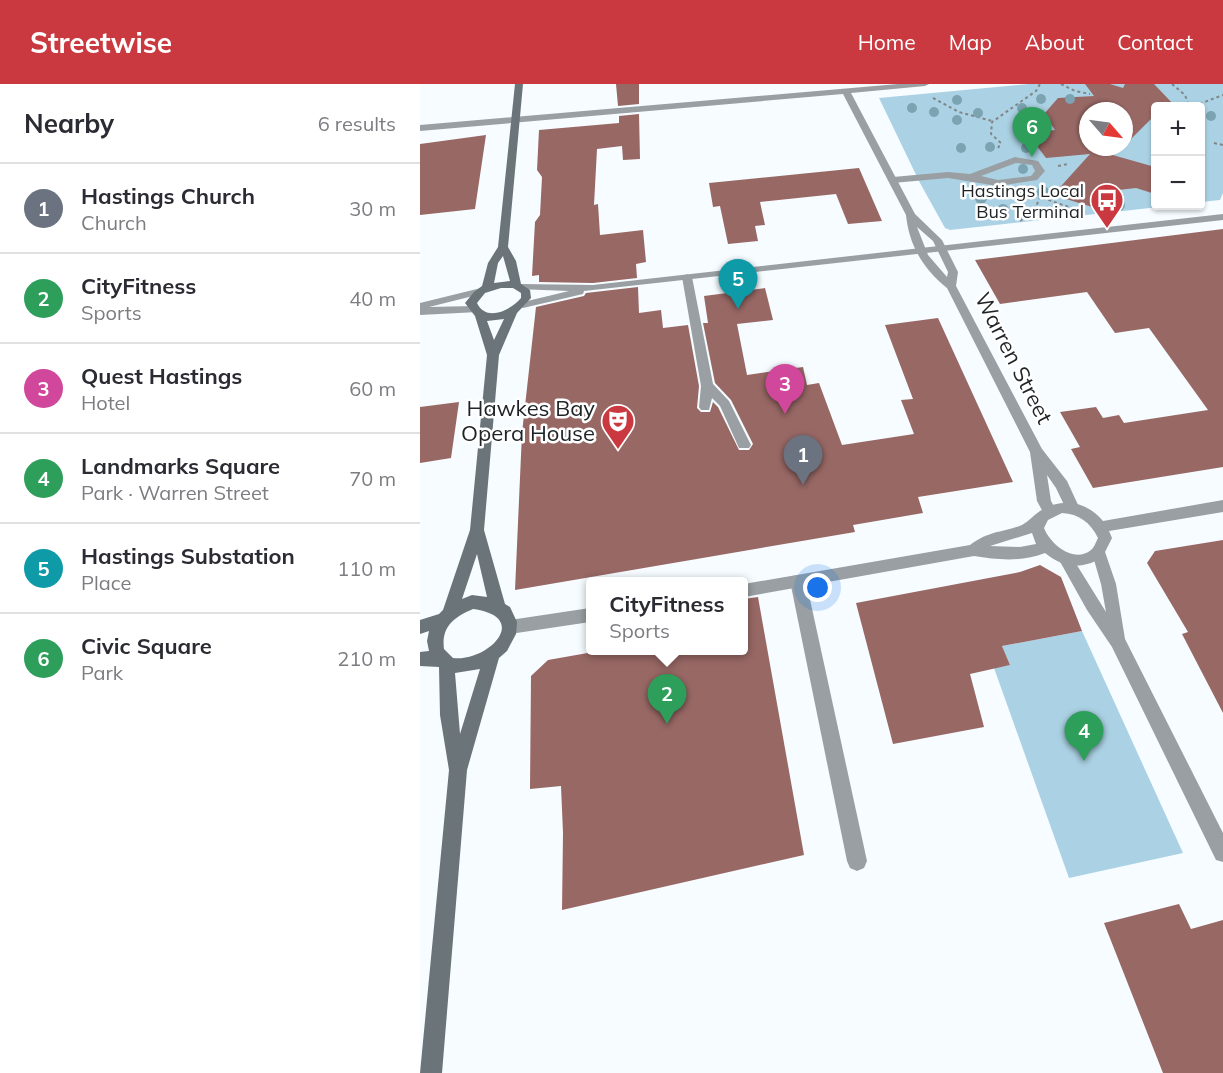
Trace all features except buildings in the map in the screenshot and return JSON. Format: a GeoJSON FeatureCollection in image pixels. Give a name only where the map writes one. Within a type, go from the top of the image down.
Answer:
{"type":"FeatureCollection","features":[{"type":"Feature","properties":{"kind":"main road"},"geometry":{"type":"LineString","coordinates":[[493,355],[471,303],[484,289],[503,247],[519,84]]}},
{"type":"Feature","properties":{"kind":"main road"},"geometry":{"type":"LineString","coordinates":[[503,247],[511,261],[519,286]]}},
{"type":"Feature","properties":{"kind":"main road"},"geometry":{"type":"LineString","coordinates":[[477,313],[492,317],[512,312],[523,305],[526,298],[526,292],[519,286],[507,284],[484,289]]}},
{"type":"Feature","properties":{"kind":"main road"},"geometry":{"type":"LineString","coordinates":[[458,770],[449,725],[443,661],[434,642],[436,631],[447,616],[477,530],[493,355],[512,312]]}},
{"type":"Feature","properties":{"kind":"main road"},"geometry":{"type":"LineString","coordinates":[[477,530],[485,552],[496,604]]}},
{"type":"Feature","properties":{"kind":"main road"},"geometry":{"type":"LineString","coordinates":[[420,627],[472,602],[496,604],[504,610],[510,627],[501,647],[492,656],[469,666],[456,666],[443,661],[420,659]]}},
{"type":"Feature","properties":{"kind":"main road"},"geometry":{"type":"LineString","coordinates":[[431,1073],[458,770],[492,656]]}},
{"type":"Feature","properties":{"kind":"street"},"geometry":{"type":"LineString","coordinates":[[420,128],[925,84]]}},
{"type":"Feature","properties":{"kind":"street"},"geometry":{"type":"LineString","coordinates":[[846,91],[911,215]]}},
{"type":"Feature","properties":{"kind":"street"},"geometry":{"type":"LineString","coordinates":[[892,180],[948,175],[971,177],[988,182],[1016,182],[1034,178],[1040,171],[1035,163],[1015,160],[971,177]]}},
{"type":"Feature","properties":{"kind":"street","name":"Warren Street"},"geometry":{"type":"LineString","coordinates":[[911,215],[937,240],[952,272],[951,286]]}},
{"type":"Feature","properties":{"kind":"street","name":"Warren Street"},"geometry":{"type":"LineString","coordinates":[[911,215],[911,227],[922,250],[937,276],[951,286],[1037,452],[1062,485],[1072,507]]}},
{"type":"Feature","properties":{"kind":"street"},"geometry":{"type":"LineString","coordinates":[[523,305],[593,288],[1223,217]]}},
{"type":"Feature","properties":{"kind":"street"},"geometry":{"type":"LineString","coordinates":[[687,277],[707,386],[705,407]]}},
{"type":"Feature","properties":{"kind":"street"},"geometry":{"type":"LineString","coordinates":[[519,286],[593,288]]}},
{"type":"Feature","properties":{"kind":"street"},"geometry":{"type":"LineString","coordinates":[[420,306],[484,289]]}},
{"type":"Feature","properties":{"kind":"street"},"geometry":{"type":"LineString","coordinates":[[420,311],[477,313]]}},
{"type":"Feature","properties":{"kind":"street"},"geometry":{"type":"LineString","coordinates":[[707,386],[725,404],[744,445]]}},
{"type":"Feature","properties":{"kind":"street","name":"Warren Street"},"geometry":{"type":"LineString","coordinates":[[1037,452],[1044,515]]}},
{"type":"Feature","properties":{"kind":"street"},"geometry":{"type":"LineString","coordinates":[[1100,527],[1223,506]]}},
{"type":"Feature","properties":{"kind":"street"},"geometry":{"type":"LineString","coordinates":[[974,550],[989,539],[1027,529],[1044,515],[1060,507],[1072,507],[1092,517],[1100,527],[1105,538],[1099,553],[1078,560],[1065,558],[1046,547],[1037,529],[1044,515]]}},
{"type":"Feature","properties":{"kind":"street"},"geometry":{"type":"LineString","coordinates":[[748,590],[974,550],[995,554],[1035,552],[1046,547]]}},
{"type":"Feature","properties":{"kind":"street"},"geometry":{"type":"LineString","coordinates":[[1099,553],[1106,570],[1118,642]]}},
{"type":"Feature","properties":{"kind":"street"},"geometry":{"type":"LineString","coordinates":[[1065,558],[1092,605],[1118,642],[1223,853]]}},
{"type":"Feature","properties":{"kind":"street"},"geometry":{"type":"LineString","coordinates":[[798,581],[857,861]]}},
{"type":"Feature","properties":{"kind":"street"},"geometry":{"type":"LineString","coordinates":[[510,627],[586,616]]}},
{"type":"Feature","properties":{"kind":"path"},"geometry":{"type":"LineString","coordinates":[[996,153],[1001,143],[991,134],[993,121],[1036,91],[1040,84]]}},
{"type":"Feature","properties":{"kind":"path"},"geometry":{"type":"LineString","coordinates":[[1061,84],[1090,94]]}},
{"type":"Feature","properties":{"kind":"path"},"geometry":{"type":"LineString","coordinates":[[1070,88],[1071,84]]}},
{"type":"Feature","properties":{"kind":"path"},"geometry":{"type":"LineString","coordinates":[[1172,84],[1185,95],[1188,102]]}},
{"type":"Feature","properties":{"kind":"path"},"geometry":{"type":"LineString","coordinates":[[1205,102],[1223,95]]}},
{"type":"Feature","properties":{"kind":"path"},"geometry":{"type":"LineString","coordinates":[[930,97],[959,112],[993,121]]}},
{"type":"Feature","properties":{"kind":"path"},"geometry":{"type":"LineString","coordinates":[[1214,143],[1223,145]]}},
{"type":"Feature","properties":{"kind":"path"},"geometry":{"type":"LineString","coordinates":[[1038,192],[1040,197],[1092,215]]}},
{"type":"Feature","properties":{"kind":"path"},"geometry":{"type":"LineString","coordinates":[[1013,226],[1031,214],[1040,197]]}},
{"type":"Feature","properties":{"kind":"shaded area"},"geometry":{"type":"Polygon","coordinates":[[[1029,84],[1223,84],[1223,193],[1220,200],[1205,202],[1205,102],[1151,102],[1151,208],[950,230],[945,228],[920,183],[879,98],[1029,84]]]}},
{"type":"Feature","properties":{"kind":"shaded area"},"geometry":{"type":"Polygon","coordinates":[[[1082,631],[1183,853],[1069,878],[994,668],[1010,665],[1002,646],[1082,631]]]}},
{"type":"Feature","properties":{"kind":"place","name":"Civic Square"},"geometry":{"type":"Point","coordinates":[1032,157]}},
{"type":"Feature","properties":{"kind":"place","name":"Hastings Local Bus Terminal"},"geometry":{"type":"Point","coordinates":[1107,229]}},
{"type":"Feature","properties":{"kind":"place","name":"Hastings Substation"},"geometry":{"type":"Point","coordinates":[738,309]}},
{"type":"Feature","properties":{"kind":"place","name":"Quest Hastings"},"geometry":{"type":"Point","coordinates":[785,414]}},
{"type":"Feature","properties":{"kind":"place","name":"Hawkes Bay Opera House"},"geometry":{"type":"Point","coordinates":[618,450]}},
{"type":"Feature","properties":{"kind":"place","name":"Hastings Church"},"geometry":{"type":"Point","coordinates":[803,485]}},
{"type":"Feature","properties":{"kind":"place","name":"CityFitness"},"geometry":{"type":"Point","coordinates":[667,724]}},
{"type":"Feature","properties":{"kind":"place","name":"Landmarks Square"},"geometry":{"type":"Point","coordinates":[1084,761]}}]}
